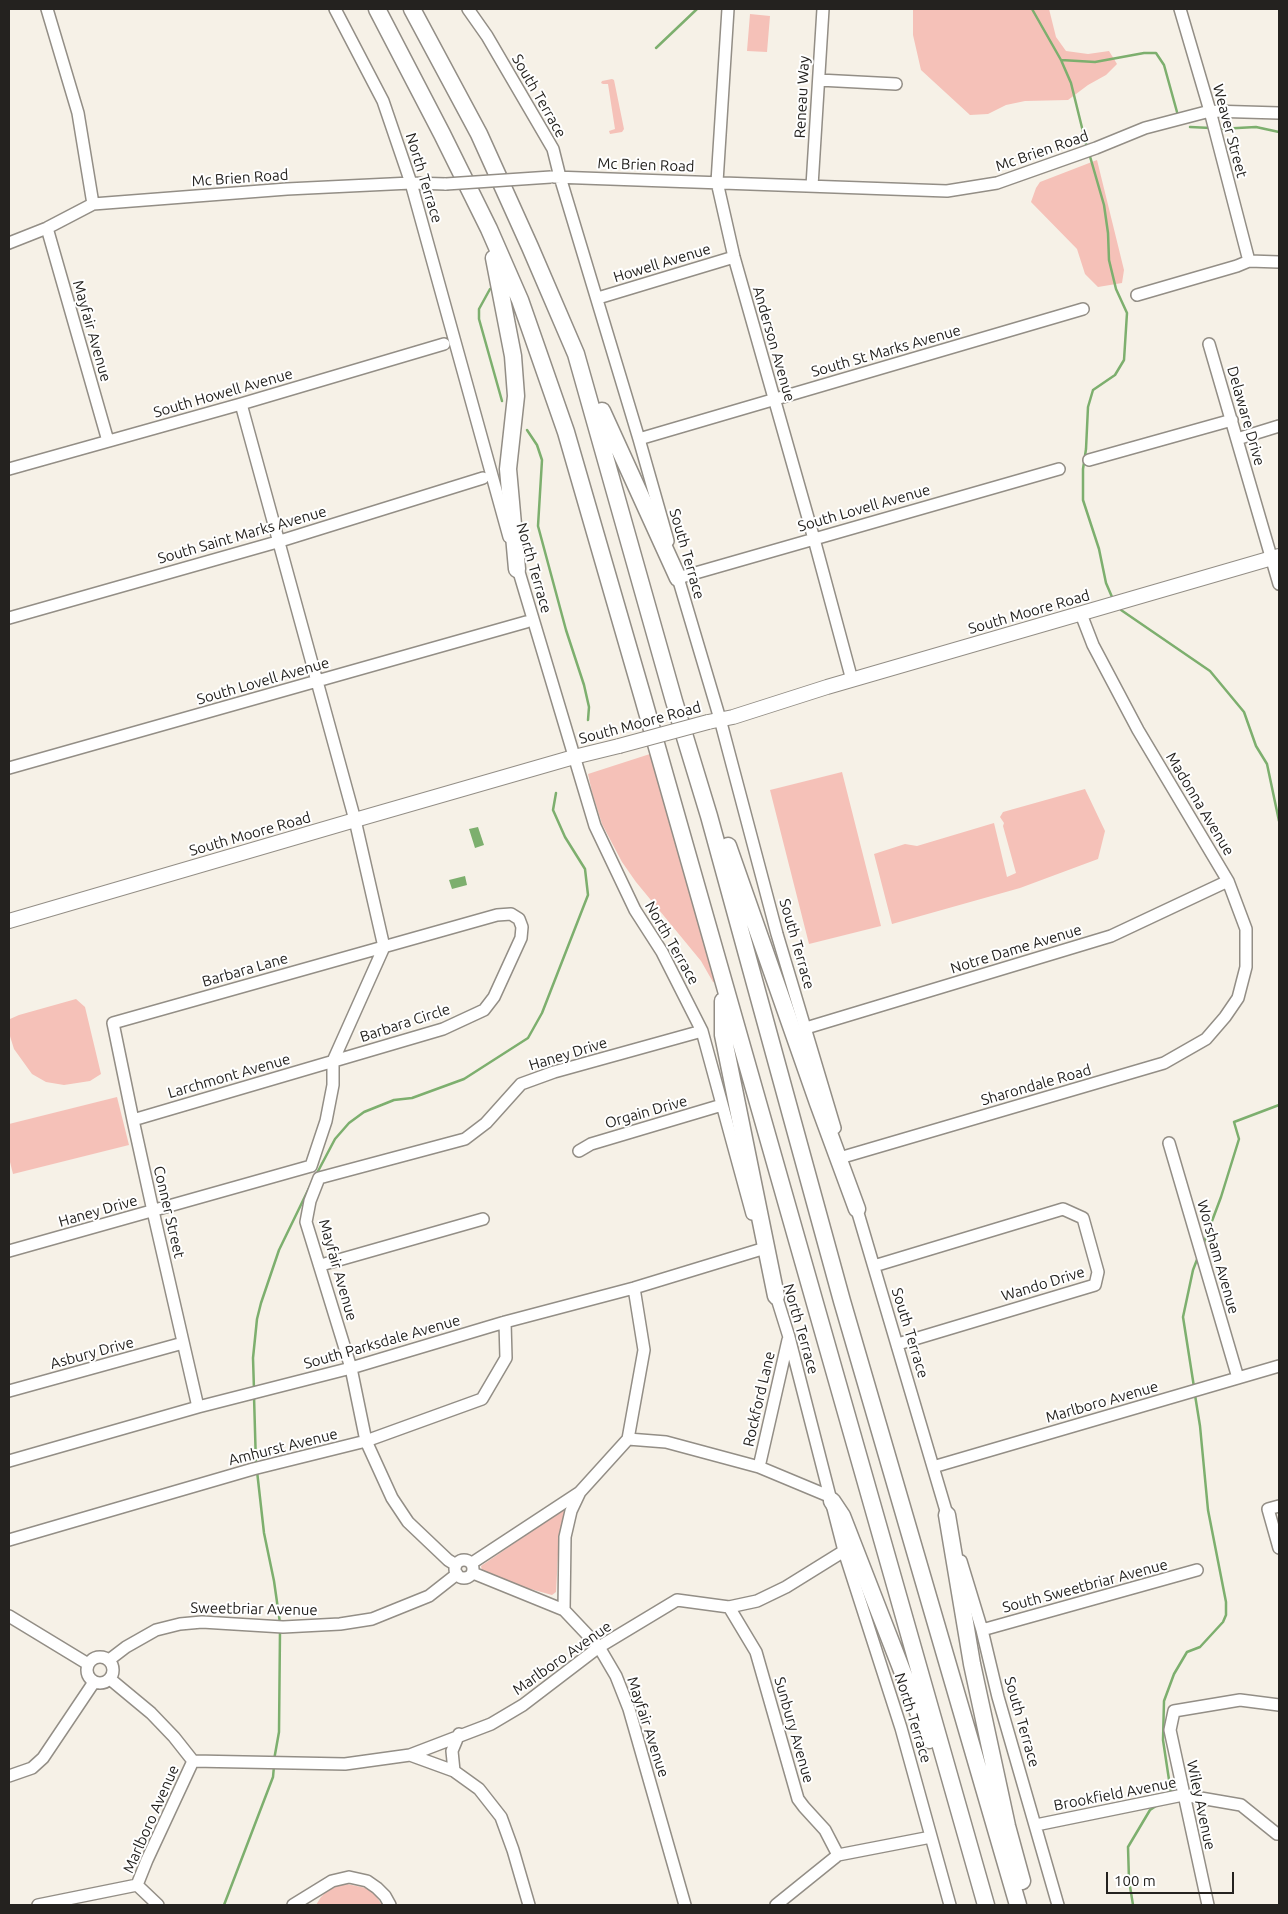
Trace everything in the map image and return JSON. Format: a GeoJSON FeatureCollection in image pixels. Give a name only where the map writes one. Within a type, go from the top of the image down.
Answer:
{"type":"FeatureCollection","features":[{"type":"Feature","properties":{"kind":"highway"},"geometry":{"type":"LineString","coordinates":[[377,9],[489,229],[520,300],[566,432],[644,698],[986,1905]]}},
{"type":"Feature","properties":{"kind":"highway"},"geometry":{"type":"LineString","coordinates":[[412,9],[479,134],[678,578]]}},
{"type":"Feature","properties":{"kind":"highway"},"geometry":{"type":"LineString","coordinates":[[489,229],[513,356],[516,396],[508,469],[518,569]]}},
{"type":"Feature","properties":{"kind":"highway"},"geometry":{"type":"LineString","coordinates":[[576,354],[598,426],[674,701],[710,816],[842,1301],[1018,1905]]}},
{"type":"Feature","properties":{"kind":"highway"},"geometry":{"type":"LineString","coordinates":[[710,816],[723,832],[857,1208]]}},
{"type":"Feature","properties":{"kind":"highway"},"geometry":{"type":"LineString","coordinates":[[723,982],[723,1035],[776,1296]]}},
{"type":"Feature","properties":{"kind":"highway"},"geometry":{"type":"LineString","coordinates":[[831,1499],[842,1516],[966,1836]]}},
{"type":"Feature","properties":{"kind":"highway"},"geometry":{"type":"LineString","coordinates":[[948,1515],[972,1664],[1007,1826],[1028,1905]]}},
{"type":"Feature","properties":{"kind":"main road","name":"South Moore Road"},"geometry":{"type":"LineString","coordinates":[[9,922],[574,757],[714,720],[733,717],[827,687],[1275,558]]}},
{"type":"Feature","properties":{"kind":"street"},"geometry":{"type":"LineString","coordinates":[[47,9],[78,113],[93,204]]}},
{"type":"Feature","properties":{"kind":"street","name":"North Terrace"},"geometry":{"type":"LineString","coordinates":[[334,9],[383,101],[411,183],[518,569],[595,826],[609,860],[635,910],[662,952],[702,1031],[762,1249],[789,1337],[844,1551],[902,1728],[950,1905]]}},
{"type":"Feature","properties":{"kind":"street","name":"South Terrace"},"geometry":{"type":"LineString","coordinates":[[468,9],[487,36],[553,149],[556,177],[598,298],[640,439],[714,720],[982,1630],[998,1697],[1058,1905]]}},
{"type":"Feature","properties":{"kind":"street","name":"Anderson Avenue"},"geometry":{"type":"LineString","coordinates":[[728,9],[717,182],[734,257],[852,680]]}},
{"type":"Feature","properties":{"kind":"street","name":"Reneau Way"},"geometry":{"type":"LineString","coordinates":[[812,186],[823,9]]}},
{"type":"Feature","properties":{"kind":"street","name":"Weaver Street"},"geometry":{"type":"LineString","coordinates":[[1180,9],[1210,111],[1249,261]]}},
{"type":"Feature","properties":{"kind":"street"},"geometry":{"type":"LineString","coordinates":[[819,80],[896,84]]}},
{"type":"Feature","properties":{"kind":"street","name":"Mc Brien Road"},"geometry":{"type":"LineString","coordinates":[[9,242],[47,228],[93,204],[287,189],[411,183],[446,184],[556,177],[947,190],[997,183],[1096,148],[1145,128],[1210,111],[1279,113]]}},
{"type":"Feature","properties":{"kind":"street","name":"Mayfair Avenue"},"geometry":{"type":"LineString","coordinates":[[47,228],[108,442]]}},
{"type":"Feature","properties":{"kind":"street","name":"Howell Avenue"},"geometry":{"type":"LineString","coordinates":[[598,298],[734,257]]}},
{"type":"Feature","properties":{"kind":"street"},"geometry":{"type":"LineString","coordinates":[[1137,295],[1249,261],[1279,262]]}},
{"type":"Feature","properties":{"kind":"street","name":"South St Marks Avenue"},"geometry":{"type":"LineString","coordinates":[[640,439],[1083,309]]}},
{"type":"Feature","properties":{"kind":"street","name":"South Howell Avenue"},"geometry":{"type":"LineString","coordinates":[[9,469],[241,404],[444,344]]}},
{"type":"Feature","properties":{"kind":"street","name":"Delaware Drive"},"geometry":{"type":"LineString","coordinates":[[1209,344],[1275,558],[1279,584]]}},
{"type":"Feature","properties":{"kind":"street"},"geometry":{"type":"LineString","coordinates":[[241,404],[355,820],[384,946],[333,1061],[333,1085],[326,1121],[311,1166],[318,1178]]}},
{"type":"Feature","properties":{"kind":"street"},"geometry":{"type":"LineString","coordinates":[[1089,460],[1232,420]]}},
{"type":"Feature","properties":{"kind":"street"},"geometry":{"type":"LineString","coordinates":[[1237,439],[1279,426]]}},
{"type":"Feature","properties":{"kind":"street","name":"South Lovell Avenue"},"geometry":{"type":"LineString","coordinates":[[678,578],[1059,468]]}},
{"type":"Feature","properties":{"kind":"street","name":"South Saint Marks Avenue"},"geometry":{"type":"LineString","coordinates":[[9,618],[278,542],[483,478]]}},
{"type":"Feature","properties":{"kind":"street","name":"Madonna Avenue"},"geometry":{"type":"LineString","coordinates":[[1080,614],[1138,730],[1228,881],[1246,929],[1246,967],[1238,998],[1225,1017]]}},
{"type":"Feature","properties":{"kind":"street","name":"South Lovell Avenue"},"geometry":{"type":"LineString","coordinates":[[9,768],[526,622]]}},
{"type":"Feature","properties":{"kind":"street","name":"Notre Dame Avenue"},"geometry":{"type":"LineString","coordinates":[[806,1028],[1111,936],[1228,881]]}},
{"type":"Feature","properties":{"kind":"street","name":"Barbara Circle"},"geometry":{"type":"LineString","coordinates":[[333,1061],[443,1030],[484,1010],[494,997],[508,968],[520,938],[522,927],[519,919],[511,914],[497,915],[384,946]]}},
{"type":"Feature","properties":{"kind":"street","name":"Barbara Lane"},"geometry":{"type":"LineString","coordinates":[[113,1023],[384,946]]}},
{"type":"Feature","properties":{"kind":"street","name":"Sharondale Road"},"geometry":{"type":"LineString","coordinates":[[843,1157],[1164,1063],[1206,1040],[1225,1017]]}},
{"type":"Feature","properties":{"kind":"street","name":"Conner Street"},"geometry":{"type":"LineString","coordinates":[[113,1023],[153,1211],[198,1407]]}},
{"type":"Feature","properties":{"kind":"street","name":"Haney Drive"},"geometry":{"type":"LineString","coordinates":[[318,1178],[464,1139],[486,1123],[521,1084],[554,1072],[702,1031]]}},
{"type":"Feature","properties":{"kind":"street","name":"Larchmont Avenue"},"geometry":{"type":"LineString","coordinates":[[133,1120],[333,1061]]}},
{"type":"Feature","properties":{"kind":"street","name":"Orgain Drive"},"geometry":{"type":"LineString","coordinates":[[579,1151],[591,1144],[722,1105]]}},
{"type":"Feature","properties":{"kind":"street","name":"Worsham Avenue"},"geometry":{"type":"LineString","coordinates":[[1169,1143],[1238,1378]]}},
{"type":"Feature","properties":{"kind":"street","name":"Haney Drive"},"geometry":{"type":"LineString","coordinates":[[9,1252],[311,1166]]}},
{"type":"Feature","properties":{"kind":"street","name":"Mayfair Avenue"},"geometry":{"type":"LineString","coordinates":[[318,1178],[310,1201],[306,1222],[321,1265],[351,1368],[366,1441],[392,1498],[408,1522],[456,1570]]}},
{"type":"Feature","properties":{"kind":"street","name":"Wando Drive"},"geometry":{"type":"LineString","coordinates":[[874,1266],[1063,1209],[1083,1218],[1098,1272],[1095,1285],[898,1344]]}},
{"type":"Feature","properties":{"kind":"street"},"geometry":{"type":"LineString","coordinates":[[321,1265],[483,1219]]}},
{"type":"Feature","properties":{"kind":"street","name":"South Parksdale Avenue"},"geometry":{"type":"LineString","coordinates":[[9,1461],[198,1407],[351,1368],[505,1322],[634,1288],[762,1249]]}},
{"type":"Feature","properties":{"kind":"street"},"geometry":{"type":"LineString","coordinates":[[472,1568],[464,1559],[459,1561],[456,1570],[465,1578],[472,1568],[580,1492],[628,1439],[644,1350],[634,1288]]}},
{"type":"Feature","properties":{"kind":"street","name":"Amhurst Avenue"},"geometry":{"type":"LineString","coordinates":[[9,1540],[257,1468],[366,1441],[482,1399],[506,1358],[505,1322]]}},
{"type":"Feature","properties":{"kind":"street","name":"Rockford Lane"},"geometry":{"type":"LineString","coordinates":[[759,1467],[789,1337]]}},
{"type":"Feature","properties":{"kind":"street","name":"Asbury Drive"},"geometry":{"type":"LineString","coordinates":[[9,1391],[183,1343]]}},
{"type":"Feature","properties":{"kind":"street","name":"Marlboro Avenue"},"geometry":{"type":"LineString","coordinates":[[933,1467],[1279,1366]]}},
{"type":"Feature","properties":{"kind":"street"},"geometry":{"type":"LineString","coordinates":[[628,1439],[666,1442],[759,1467],[831,1499]]}},
{"type":"Feature","properties":{"kind":"street"},"geometry":{"type":"LineString","coordinates":[[564,1610],[565,1537],[571,1512],[580,1492]]}},
{"type":"Feature","properties":{"kind":"street"},"geometry":{"type":"LineString","coordinates":[[1274,1508],[1279,1548]]}},
{"type":"Feature","properties":{"kind":"street","name":"Marlboro Avenue"},"geometry":{"type":"LineString","coordinates":[[38,1905],[138,1885],[147,1860],[193,1761],[345,1764],[410,1754],[459,1734],[491,1724],[523,1705],[599,1647],[677,1600],[730,1607],[758,1601],[786,1588],[844,1551]]}},
{"type":"Feature","properties":{"kind":"street","name":"Mayfair Avenue"},"geometry":{"type":"LineString","coordinates":[[472,1568],[564,1610],[599,1647],[616,1676],[629,1709],[685,1905]]}},
{"type":"Feature","properties":{"kind":"street","name":"Sweetbriar Avenue"},"geometry":{"type":"LineString","coordinates":[[109,1660],[126,1646],[156,1630],[180,1624],[202,1622],[279,1627],[340,1624],[372,1619],[428,1596],[456,1570]]}},
{"type":"Feature","properties":{"kind":"street","name":"South Sweetbriar Avenue"},"geometry":{"type":"LineString","coordinates":[[982,1630],[1197,1570]]}},
{"type":"Feature","properties":{"kind":"street","name":"Sunbury Avenue"},"geometry":{"type":"LineString","coordinates":[[730,1607],[756,1652],[798,1799],[825,1830],[838,1855]]}},
{"type":"Feature","properties":{"kind":"street"},"geometry":{"type":"LineString","coordinates":[[9,1616],[88,1664]]}},
{"type":"Feature","properties":{"kind":"street"},"geometry":{"type":"LineString","coordinates":[[97,1657],[109,1660],[113,1668],[110,1679],[102,1683],[94,1682],[87,1672],[88,1664],[97,1657]]}},
{"type":"Feature","properties":{"kind":"street"},"geometry":{"type":"LineString","coordinates":[[110,1679],[151,1713],[174,1737],[193,1761]]}},
{"type":"Feature","properties":{"kind":"street"},"geometry":{"type":"LineString","coordinates":[[9,1776],[32,1768],[43,1758],[94,1682]]}},
{"type":"Feature","properties":{"kind":"street","name":"Wiley Avenue"},"geometry":{"type":"LineString","coordinates":[[1208,1905],[1170,1730],[1174,1711],[1240,1700],[1279,1705]]}},
{"type":"Feature","properties":{"kind":"street"},"geometry":{"type":"LineString","coordinates":[[454,1772],[452,1751],[459,1734]]}},
{"type":"Feature","properties":{"kind":"street"},"geometry":{"type":"LineString","coordinates":[[410,1754],[454,1772],[478,1789],[501,1817],[529,1905]]}},
{"type":"Feature","properties":{"kind":"street","name":"Brookfield Avenue"},"geometry":{"type":"LineString","coordinates":[[1036,1825],[1184,1795],[1241,1805],[1279,1834]]}},
{"type":"Feature","properties":{"kind":"street"},"geometry":{"type":"LineString","coordinates":[[776,1905],[838,1855],[931,1837]]}},
{"type":"Feature","properties":{"kind":"street"},"geometry":{"type":"LineString","coordinates":[[293,1905],[332,1881],[349,1877],[367,1881],[385,1896],[390,1905]]}},
{"type":"Feature","properties":{"kind":"street"},"geometry":{"type":"LineString","coordinates":[[138,1885],[158,1905]]}},
{"type":"Feature","properties":{"kind":"street"},"geometry":{"type":"LineString","coordinates":[[307,1905],[314,1892]]}},
{"type":"Feature","properties":{"kind":"shaded area"},"geometry":{"type":"Polygon","coordinates":[[[913,9],[1049,9],[1056,37],[1066,51],[1088,54],[1109,51],[1117,64],[1106,75],[1088,85],[1068,100],[1025,101],[1006,105],[988,114],[970,115],[921,70],[913,35],[913,9]]]}},
{"type":"Feature","properties":{"kind":"shaded area"},"geometry":{"type":"Polygon","coordinates":[[[750,14],[770,16],[767,52],[747,51],[750,14]]]}},
{"type":"Feature","properties":{"kind":"shaded area"},"geometry":{"type":"Polygon","coordinates":[[[614,80],[624,129],[622,132],[610,134],[609,131],[615,129],[608,84],[601,83],[602,81],[614,80]]]}},
{"type":"Feature","properties":{"kind":"shaded area"},"geometry":{"type":"Polygon","coordinates":[[[1097,160],[1124,270],[1122,283],[1098,287],[1085,274],[1077,249],[1031,202],[1040,182],[1097,160]]]}},
{"type":"Feature","properties":{"kind":"shaded area"},"geometry":{"type":"Polygon","coordinates":[[[653,753],[717,984],[713,982],[701,961],[636,882],[622,862],[602,824],[592,792],[588,774],[653,753]]]}},
{"type":"Feature","properties":{"kind":"shaded area"},"geometry":{"type":"Polygon","coordinates":[[[842,772],[881,926],[809,944],[770,790],[842,772]]]}},
{"type":"Feature","properties":{"kind":"shaded area"},"geometry":{"type":"Polygon","coordinates":[[[1085,789],[1105,831],[1098,859],[1020,888],[892,924],[874,854],[905,844],[917,846],[994,823],[1007,877],[1016,873],[1003,826],[1004,823],[1000,817],[1003,812],[1085,789]]]}},
{"type":"Feature","properties":{"kind":"shaded area"},"geometry":{"type":"Polygon","coordinates":[[[478,827],[484,845],[475,848],[469,829],[478,827]]]}},
{"type":"Feature","properties":{"kind":"shaded area"},"geometry":{"type":"Polygon","coordinates":[[[465,876],[467,885],[452,889],[449,880],[465,876]]]}},
{"type":"Feature","properties":{"kind":"shaded area"},"geometry":{"type":"Polygon","coordinates":[[[76,999],[85,1007],[101,1074],[90,1081],[64,1085],[46,1082],[32,1074],[14,1049],[9,1033],[10,1019],[76,999]]]}},
{"type":"Feature","properties":{"kind":"shaded area"},"geometry":{"type":"Polygon","coordinates":[[[117,1097],[129,1145],[13,1174],[9,1158],[9,1124],[117,1097]]]}},
{"type":"Feature","properties":{"kind":"shaded area"},"geometry":{"type":"Polygon","coordinates":[[[563,1510],[565,1512],[559,1536],[556,1592],[552,1595],[527,1588],[482,1571],[481,1566],[563,1510]]]}},
{"type":"Feature","properties":{"kind":"shaded area"},"geometry":{"type":"Polygon","coordinates":[[[347,1884],[366,1888],[374,1893],[382,1905],[316,1905],[328,1890],[347,1884]]]}},
{"type":"Feature","properties":{"kind":"waterway"},"geometry":{"type":"LineString","coordinates":[[656,48],[697,9]]}},
{"type":"Feature","properties":{"kind":"waterway"},"geometry":{"type":"LineString","coordinates":[[1032,9],[1061,60],[1071,83],[1087,148]]}},
{"type":"Feature","properties":{"kind":"waterway"},"geometry":{"type":"LineString","coordinates":[[1061,60],[1095,62],[1144,53],[1156,53],[1164,65],[1177,112]]}},
{"type":"Feature","properties":{"kind":"waterway"},"geometry":{"type":"LineString","coordinates":[[1190,127],[1211,128]]}},
{"type":"Feature","properties":{"kind":"waterway"},"geometry":{"type":"LineString","coordinates":[[1219,129],[1256,127],[1279,132]]}},
{"type":"Feature","properties":{"kind":"waterway"},"geometry":{"type":"LineString","coordinates":[[1089,153],[1104,205],[1109,260],[1116,289],[1127,313],[1124,360],[1115,375],[1093,390],[1088,407],[1083,469],[1083,500],[1099,549],[1106,583],[1112,597]]}},
{"type":"Feature","properties":{"kind":"waterway"},"geometry":{"type":"LineString","coordinates":[[490,289],[479,309],[479,319],[502,401]]}},
{"type":"Feature","properties":{"kind":"waterway"},"geometry":{"type":"LineString","coordinates":[[527,430],[537,445],[542,460],[538,526],[566,630],[584,685],[589,707],[588,720]]}},
{"type":"Feature","properties":{"kind":"waterway"},"geometry":{"type":"LineString","coordinates":[[1121,610],[1210,671],[1244,712],[1256,746],[1267,764],[1279,821]]}},
{"type":"Feature","properties":{"kind":"waterway"},"geometry":{"type":"LineString","coordinates":[[316,1175],[335,1139],[349,1123],[364,1112],[394,1100],[412,1098],[464,1079],[528,1038],[542,1013],[588,895],[585,869],[565,837],[553,810],[556,793]]}},
{"type":"Feature","properties":{"kind":"waterway"},"geometry":{"type":"LineString","coordinates":[[1203,1245],[1221,1197],[1239,1139],[1234,1122],[1279,1105]]}},
{"type":"Feature","properties":{"kind":"waterway"},"geometry":{"type":"LineString","coordinates":[[254,1390],[253,1358],[257,1319],[261,1303],[279,1250],[311,1184]]}},
{"type":"Feature","properties":{"kind":"waterway"},"geometry":{"type":"LineString","coordinates":[[1194,1387],[1183,1317],[1193,1270],[1198,1257]]}},
{"type":"Feature","properties":{"kind":"waterway"},"geometry":{"type":"LineString","coordinates":[[1169,1794],[1171,1793],[1163,1740],[1164,1701],[1174,1674],[1187,1652],[1200,1647],[1223,1622],[1226,1615],[1226,1602],[1208,1510],[1195,1395]]}},
{"type":"Feature","properties":{"kind":"waterway"},"geometry":{"type":"LineString","coordinates":[[254,1396],[256,1465]]}},
{"type":"Feature","properties":{"kind":"waterway"},"geometry":{"type":"LineString","coordinates":[[257,1471],[264,1533],[280,1623]]}},
{"type":"Feature","properties":{"kind":"waterway"},"geometry":{"type":"LineString","coordinates":[[274,1760],[279,1732],[280,1631]]}},
{"type":"Feature","properties":{"kind":"waterway"},"geometry":{"type":"LineString","coordinates":[[224,1905],[273,1777],[274,1766]]}},
{"type":"Feature","properties":{"kind":"waterway"},"geometry":{"type":"LineString","coordinates":[[1133,1905],[1129,1880],[1128,1847],[1150,1810],[1156,1806]]}}]}
